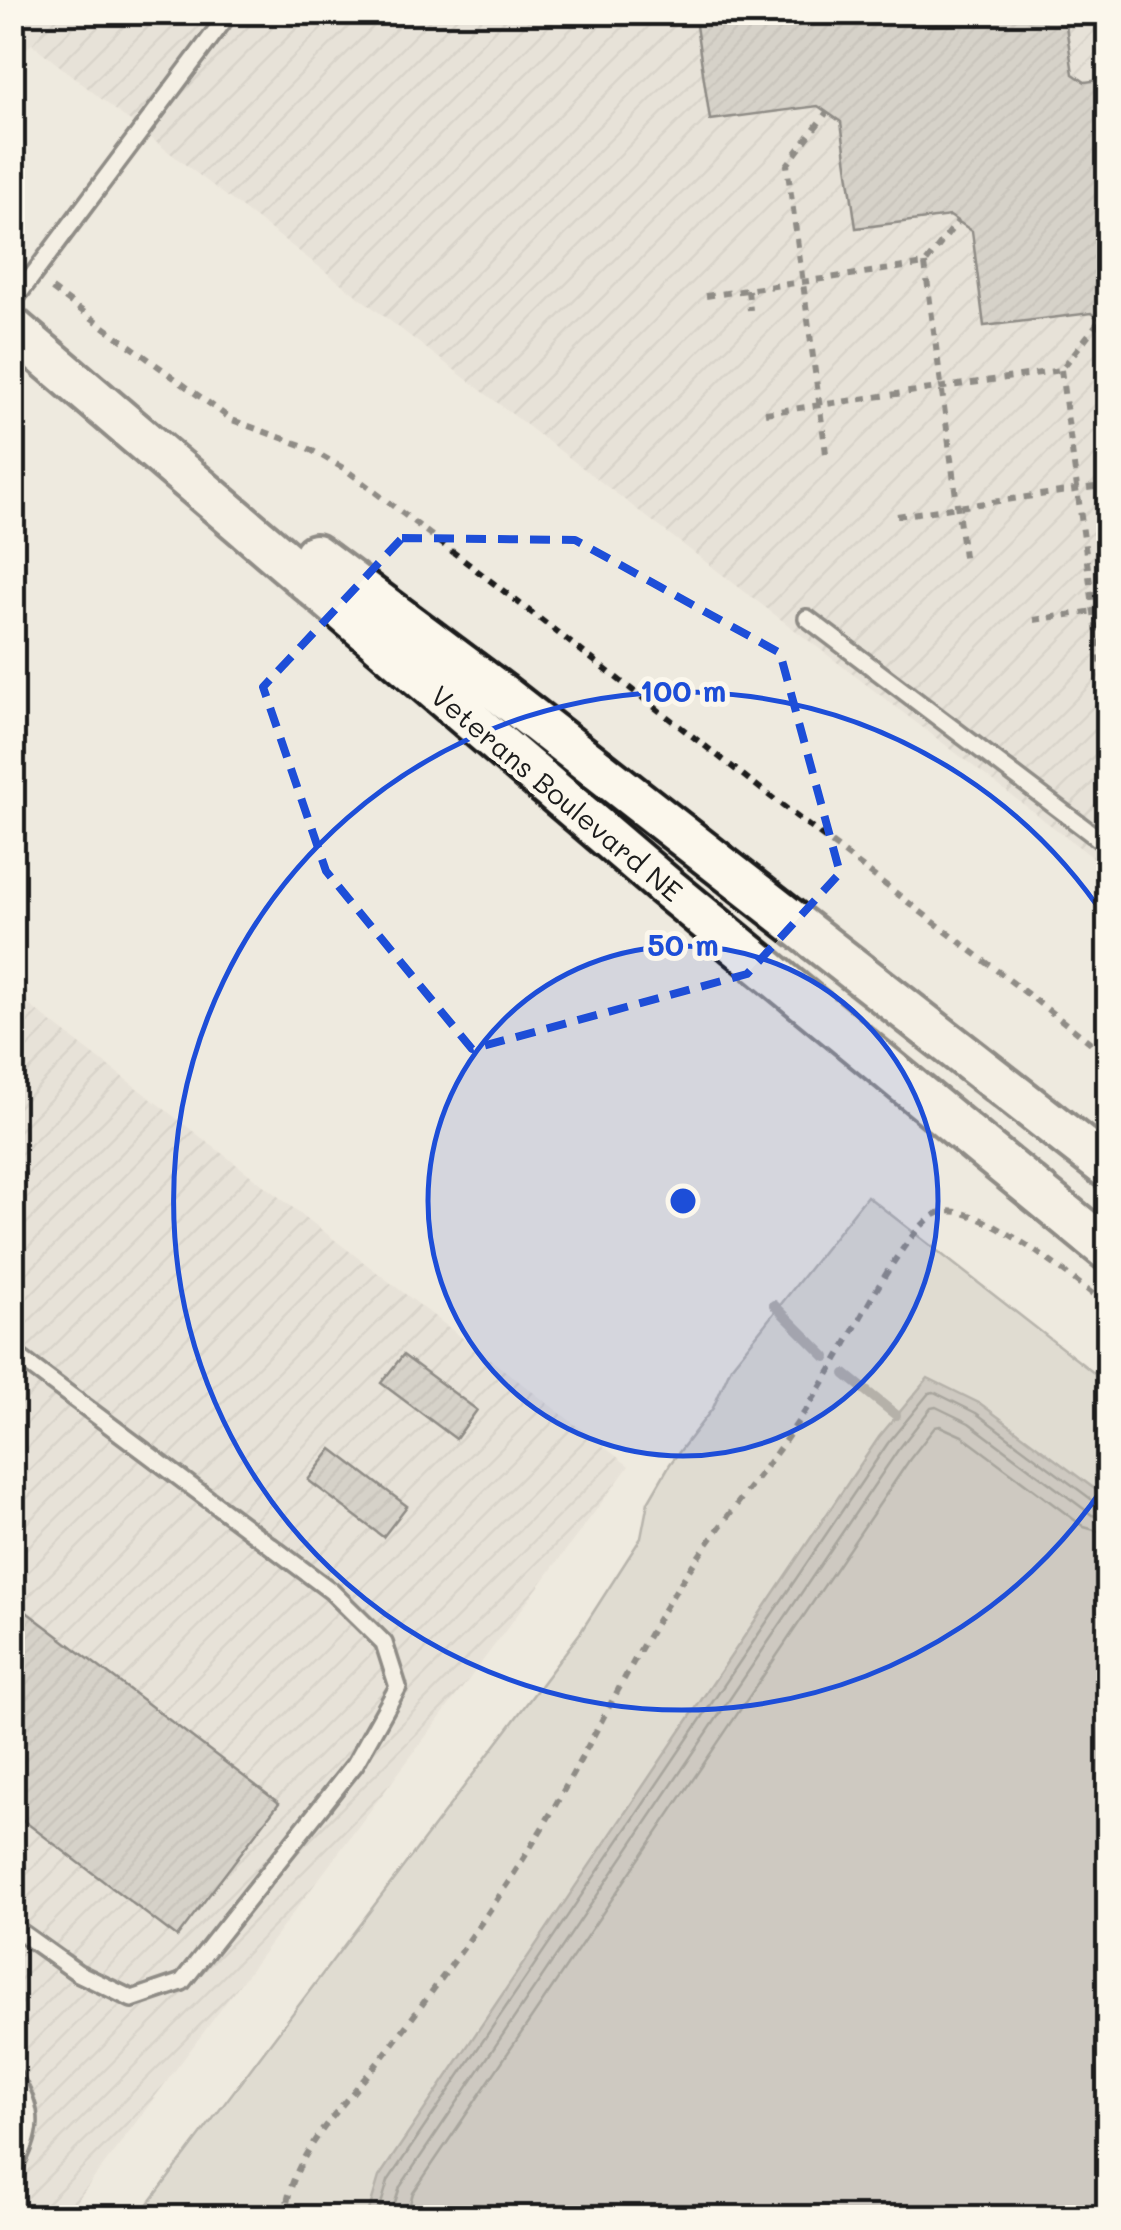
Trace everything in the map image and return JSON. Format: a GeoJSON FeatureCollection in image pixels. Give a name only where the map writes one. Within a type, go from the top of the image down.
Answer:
{"type":"FeatureCollection","features":[{"type":"Feature","properties":{"kind":"main road","name":"Veterans Boulevard NE"},"geometry":{"type":"LineString","coordinates":[[12,328],[500,694],[1108,1168]]}},
{"type":"Feature","properties":{"kind":"main road","name":"Veterans Boulevard NE"},"geometry":{"type":"LineString","coordinates":[[12,328],[665,886],[1108,1250]]}},
{"type":"Feature","properties":{"kind":"lane"},"geometry":{"type":"LineString","coordinates":[[12,303],[230,12]]}},
{"type":"Feature","properties":{"kind":"lane"},"geometry":{"type":"LineString","coordinates":[[807,618],[1108,846]]}},
{"type":"Feature","properties":{"kind":"lane"},"geometry":{"type":"LineString","coordinates":[[12,1352],[330,1591],[384,1643],[398,1687],[355,1764],[182,1982],[132,1999],[78,1973],[12,1926]]}},
{"type":"Feature","properties":{"kind":"lane"},"geometry":{"type":"LineString","coordinates":[[12,2075],[28,2101],[30,2138],[12,2171]]}},
{"type":"Feature","properties":{"kind":"path"},"geometry":{"type":"LineString","coordinates":[[826,453],[788,164],[827,112]]}},
{"type":"Feature","properties":{"kind":"path"},"geometry":{"type":"LineString","coordinates":[[706,296],[925,264],[958,222]]}},
{"type":"Feature","properties":{"kind":"path"},"geometry":{"type":"LineString","coordinates":[[925,264],[965,564]]}},
{"type":"Feature","properties":{"kind":"path"},"geometry":{"type":"LineString","coordinates":[[33,274],[232,420],[304,446],[345,469],[1108,1056]]}},
{"type":"Feature","properties":{"kind":"path"},"geometry":{"type":"LineString","coordinates":[[748,290],[750,310]]}},
{"type":"Feature","properties":{"kind":"path"},"geometry":{"type":"LineString","coordinates":[[765,413],[1061,370],[1100,320]]}},
{"type":"Feature","properties":{"kind":"path"},"geometry":{"type":"LineString","coordinates":[[1061,370],[1101,664]]}},
{"type":"Feature","properties":{"kind":"path"},"geometry":{"type":"LineString","coordinates":[[897,516],[1108,485]]}},
{"type":"Feature","properties":{"kind":"path"},"geometry":{"type":"LineString","coordinates":[[1034,620],[1108,609]]}},
{"type":"Feature","properties":{"kind":"path"},"geometry":{"type":"LineString","coordinates":[[285,2218],[296,2171],[508,1882],[678,1586],[794,1429],[878,1287],[914,1235],[938,1213],[960,1210],[1032,1248],[1108,1306]]}},
{"type":"Feature","properties":{"kind":"highlighted area"},"geometry":{"type":"Polygon","coordinates":[[[402,538],[575,540],[780,653],[840,873],[747,974],[472,1049],[326,871],[263,687],[402,538]]]}},
{"type":"Feature","properties":{"kind":"shaded area"},"geometry":{"type":"Polygon","coordinates":[[[56,12],[1108,13],[1108,869],[32,44],[56,12]]]}},
{"type":"Feature","properties":{"kind":"shaded area"},"geometry":{"type":"Polygon","coordinates":[[[13,13],[56,13],[32,44],[13,59],[13,13]]]}},
{"type":"Feature","properties":{"kind":"shaded area"},"geometry":{"type":"Polygon","coordinates":[[[12,992],[629,1466],[64,2218],[12,2217],[12,992]]]}},
{"type":"Feature","properties":{"kind":"shaded area"},"geometry":{"type":"Polygon","coordinates":[[[867,1196],[1108,1384],[1108,2217],[138,2218],[580,1633],[641,1538],[648,1502],[670,1464],[713,1408],[731,1367],[867,1196]]]}},
{"type":"Feature","properties":{"kind":"water"},"geometry":{"type":"Polygon","coordinates":[[[928,1378],[981,1404],[1108,1499],[1108,2217],[367,2217],[379,2177],[879,1437],[928,1378]]]}},
{"type":"Feature","properties":{"kind":"building"},"geometry":{"type":"Polygon","coordinates":[[[694,12],[1064,12],[1073,74],[1085,82],[1108,79],[1108,326],[1091,313],[984,326],[972,231],[950,216],[856,228],[841,122],[818,106],[710,120],[694,12]]]}},
{"type":"Feature","properties":{"kind":"building"},"geometry":{"type":"Polygon","coordinates":[[[403,1355],[477,1410],[456,1439],[381,1383],[403,1355]]]}},
{"type":"Feature","properties":{"kind":"building"},"geometry":{"type":"Polygon","coordinates":[[[332,1449],[407,1506],[383,1537],[308,1480],[332,1449]]]}},
{"type":"Feature","properties":{"kind":"building"},"geometry":{"type":"Polygon","coordinates":[[[12,1601],[279,1803],[177,1937],[12,1812],[12,1601]]]}},
{"type":"Feature","properties":{"kind":"waterway"},"geometry":{"type":"LineString","coordinates":[[774,1305],[826,1357]]}},
{"type":"Feature","properties":{"kind":"waterway"},"geometry":{"type":"LineString","coordinates":[[845,1374],[896,1415]]}}]}
